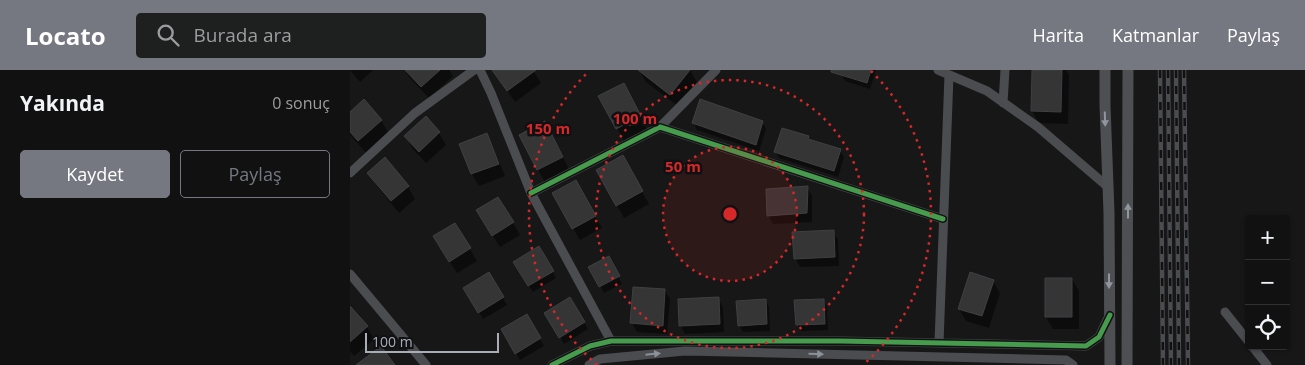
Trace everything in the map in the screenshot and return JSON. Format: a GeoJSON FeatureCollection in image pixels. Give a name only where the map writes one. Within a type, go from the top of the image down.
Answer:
{"type":"FeatureCollection","features":[{"type":"Feature","properties":{"kind":"main road"},"geometry":{"type":"LineString","coordinates":[[1105,70],[1110,365]]}},
{"type":"Feature","properties":{"kind":"main road"},"geometry":{"type":"LineString","coordinates":[[1127,365],[1128,70]]}},
{"type":"Feature","properties":{"kind":"street"},"geometry":{"type":"LineString","coordinates":[[350,173],[415,114],[474,70]]}},
{"type":"Feature","properties":{"kind":"street"},"geometry":{"type":"LineString","coordinates":[[480,70],[531,193],[611,341]]}},
{"type":"Feature","properties":{"kind":"street"},"geometry":{"type":"LineString","coordinates":[[531,193],[660,127],[716,70]]}},
{"type":"Feature","properties":{"kind":"street"},"geometry":{"type":"LineString","coordinates":[[938,70],[987,91],[1038,128],[1108,188]]}},
{"type":"Feature","properties":{"kind":"street"},"geometry":{"type":"LineString","coordinates":[[1003,103],[1005,70]]}},
{"type":"Feature","properties":{"kind":"street"},"geometry":{"type":"LineString","coordinates":[[939,343],[949,75]]}},
{"type":"Feature","properties":{"kind":"street"},"geometry":{"type":"LineString","coordinates":[[660,127],[944,219]]}},
{"type":"Feature","properties":{"kind":"street"},"geometry":{"type":"LineString","coordinates":[[350,274],[426,365]]}},
{"type":"Feature","properties":{"kind":"street"},"geometry":{"type":"LineString","coordinates":[[1225,312],[1245,337]]}},
{"type":"Feature","properties":{"kind":"street"},"geometry":{"type":"LineString","coordinates":[[552,365],[590,346],[611,341],[840,341],[1086,346],[1099,337],[1110,315]]}},
{"type":"Feature","properties":{"kind":"street"},"geometry":{"type":"LineString","coordinates":[[1255,350],[1267,365]]}},
{"type":"Feature","properties":{"kind":"street"},"geometry":{"type":"LineString","coordinates":[[589,365],[685,351],[1005,362],[1066,360],[1073,365]]}},
{"type":"Feature","properties":{"kind":"building"},"geometry":{"type":"Polygon","coordinates":[[[405,70],[440,70],[421,87],[405,70]]]}},
{"type":"Feature","properties":{"kind":"building"},"geometry":{"type":"Polygon","coordinates":[[[492,70],[536,70],[507,91],[492,70]]]}},
{"type":"Feature","properties":{"kind":"building"},"geometry":{"type":"Polygon","coordinates":[[[638,70],[690,70],[670,95],[638,70]]]}},
{"type":"Feature","properties":{"kind":"building"},"geometry":{"type":"Polygon","coordinates":[[[831,70],[871,70],[867,83],[831,72],[831,70]]]}},
{"type":"Feature","properties":{"kind":"building"},"geometry":{"type":"Polygon","coordinates":[[[1032,70],[1062,70],[1061,112],[1031,111],[1032,70]]]}},
{"type":"Feature","properties":{"kind":"building"},"geometry":{"type":"Polygon","coordinates":[[[624,83],[641,116],[616,129],[598,96],[624,83]]]}},
{"type":"Feature","properties":{"kind":"building"},"geometry":{"type":"Polygon","coordinates":[[[364,99],[382,120],[358,141],[350,132],[350,112],[364,99]]]}},
{"type":"Feature","properties":{"kind":"building"},"geometry":{"type":"Polygon","coordinates":[[[700,99],[763,121],[756,145],[692,123],[700,99]]]}},
{"type":"Feature","properties":{"kind":"building"},"geometry":{"type":"Polygon","coordinates":[[[426,116],[440,132],[419,152],[404,136],[426,116]]]}},
{"type":"Feature","properties":{"kind":"building"},"geometry":{"type":"Polygon","coordinates":[[[545,121],[563,157],[537,170],[519,135],[545,121]]]}},
{"type":"Feature","properties":{"kind":"building"},"geometry":{"type":"Polygon","coordinates":[[[782,128],[809,136],[808,139],[841,149],[834,171],[774,152],[782,128]]]}},
{"type":"Feature","properties":{"kind":"building"},"geometry":{"type":"Polygon","coordinates":[[[487,133],[499,164],[471,174],[459,144],[487,133]]]}},
{"type":"Feature","properties":{"kind":"building"},"geometry":{"type":"Polygon","coordinates":[[[623,155],[643,191],[616,206],[596,170],[623,155]]]}},
{"type":"Feature","properties":{"kind":"building"},"geometry":{"type":"Polygon","coordinates":[[[385,157],[409,186],[391,201],[367,173],[385,157]]]}},
{"type":"Feature","properties":{"kind":"building"},"geometry":{"type":"Polygon","coordinates":[[[576,180],[596,216],[572,229],[552,193],[576,180]]]}},
{"type":"Feature","properties":{"kind":"building"},"geometry":{"type":"Polygon","coordinates":[[[808,186],[807,213],[767,216],[766,189],[808,186]]]}},
{"type":"Feature","properties":{"kind":"building"},"geometry":{"type":"Polygon","coordinates":[[[498,197],[514,222],[492,236],[476,210],[498,197]]]}},
{"type":"Feature","properties":{"kind":"building"},"geometry":{"type":"Polygon","coordinates":[[[455,223],[471,248],[449,262],[433,236],[455,223]]]}},
{"type":"Feature","properties":{"kind":"building"},"geometry":{"type":"Polygon","coordinates":[[[834,230],[835,257],[794,259],[792,232],[834,230]]]}},
{"type":"Feature","properties":{"kind":"building"},"geometry":{"type":"Polygon","coordinates":[[[539,246],[554,271],[528,286],[513,262],[539,246]]]}},
{"type":"Feature","properties":{"kind":"building"},"geometry":{"type":"Polygon","coordinates":[[[609,256],[620,276],[599,287],[588,267],[609,256]]]}},
{"type":"Feature","properties":{"kind":"building"},"geometry":{"type":"Polygon","coordinates":[[[489,272],[504,297],[478,313],[463,288],[489,272]]]}},
{"type":"Feature","properties":{"kind":"building"},"geometry":{"type":"Polygon","coordinates":[[[970,272],[994,280],[982,316],[958,309],[970,272]]]}},
{"type":"Feature","properties":{"kind":"building"},"geometry":{"type":"Polygon","coordinates":[[[1045,278],[1072,278],[1072,317],[1045,317],[1045,278]]]}},
{"type":"Feature","properties":{"kind":"building"},"geometry":{"type":"Polygon","coordinates":[[[633,287],[665,289],[663,326],[630,323],[633,287]]]}},
{"type":"Feature","properties":{"kind":"building"},"geometry":{"type":"Polygon","coordinates":[[[570,297],[585,322],[559,338],[544,313],[570,297]]]}},
{"type":"Feature","properties":{"kind":"building"},"geometry":{"type":"Polygon","coordinates":[[[719,297],[720,324],[679,326],[678,299],[719,297]]]}},
{"type":"Feature","properties":{"kind":"building"},"geometry":{"type":"Polygon","coordinates":[[[766,299],[767,324],[738,326],[736,301],[766,299]]]}},
{"type":"Feature","properties":{"kind":"building"},"geometry":{"type":"Polygon","coordinates":[[[824,299],[825,324],[796,325],[794,300],[824,299]]]}},
{"type":"Feature","properties":{"kind":"building"},"geometry":{"type":"Polygon","coordinates":[[[350,306],[368,326],[350,342],[350,306]]]}},
{"type":"Feature","properties":{"kind":"building"},"geometry":{"type":"Polygon","coordinates":[[[527,314],[541,338],[515,354],[501,329],[527,314]]]}},
{"type":"Feature","properties":{"kind":"building"},"geometry":{"type":"Polygon","coordinates":[[[381,346],[395,365],[356,365],[381,346]]]}},
{"type":"Feature","properties":{"kind":"railway"},"geometry":{"type":"LineString","coordinates":[[1160,70],[1163,365]]}},
{"type":"Feature","properties":{"kind":"railway"},"geometry":{"type":"LineString","coordinates":[[1168,70],[1171,365]]}},
{"type":"Feature","properties":{"kind":"railway"},"geometry":{"type":"LineString","coordinates":[[1176,70],[1179,365]]}},
{"type":"Feature","properties":{"kind":"railway"},"geometry":{"type":"LineString","coordinates":[[1184,70],[1188,365]]}},
{"type":"Feature","properties":{"kind":"cycle path"},"geometry":{"type":"LineString","coordinates":[[531,193],[660,127],[943,219]]}},
{"type":"Feature","properties":{"kind":"cycle path"},"geometry":{"type":"LineString","coordinates":[[552,365],[590,346],[611,341],[840,341],[1086,346],[1099,337],[1110,315]]}}]}
